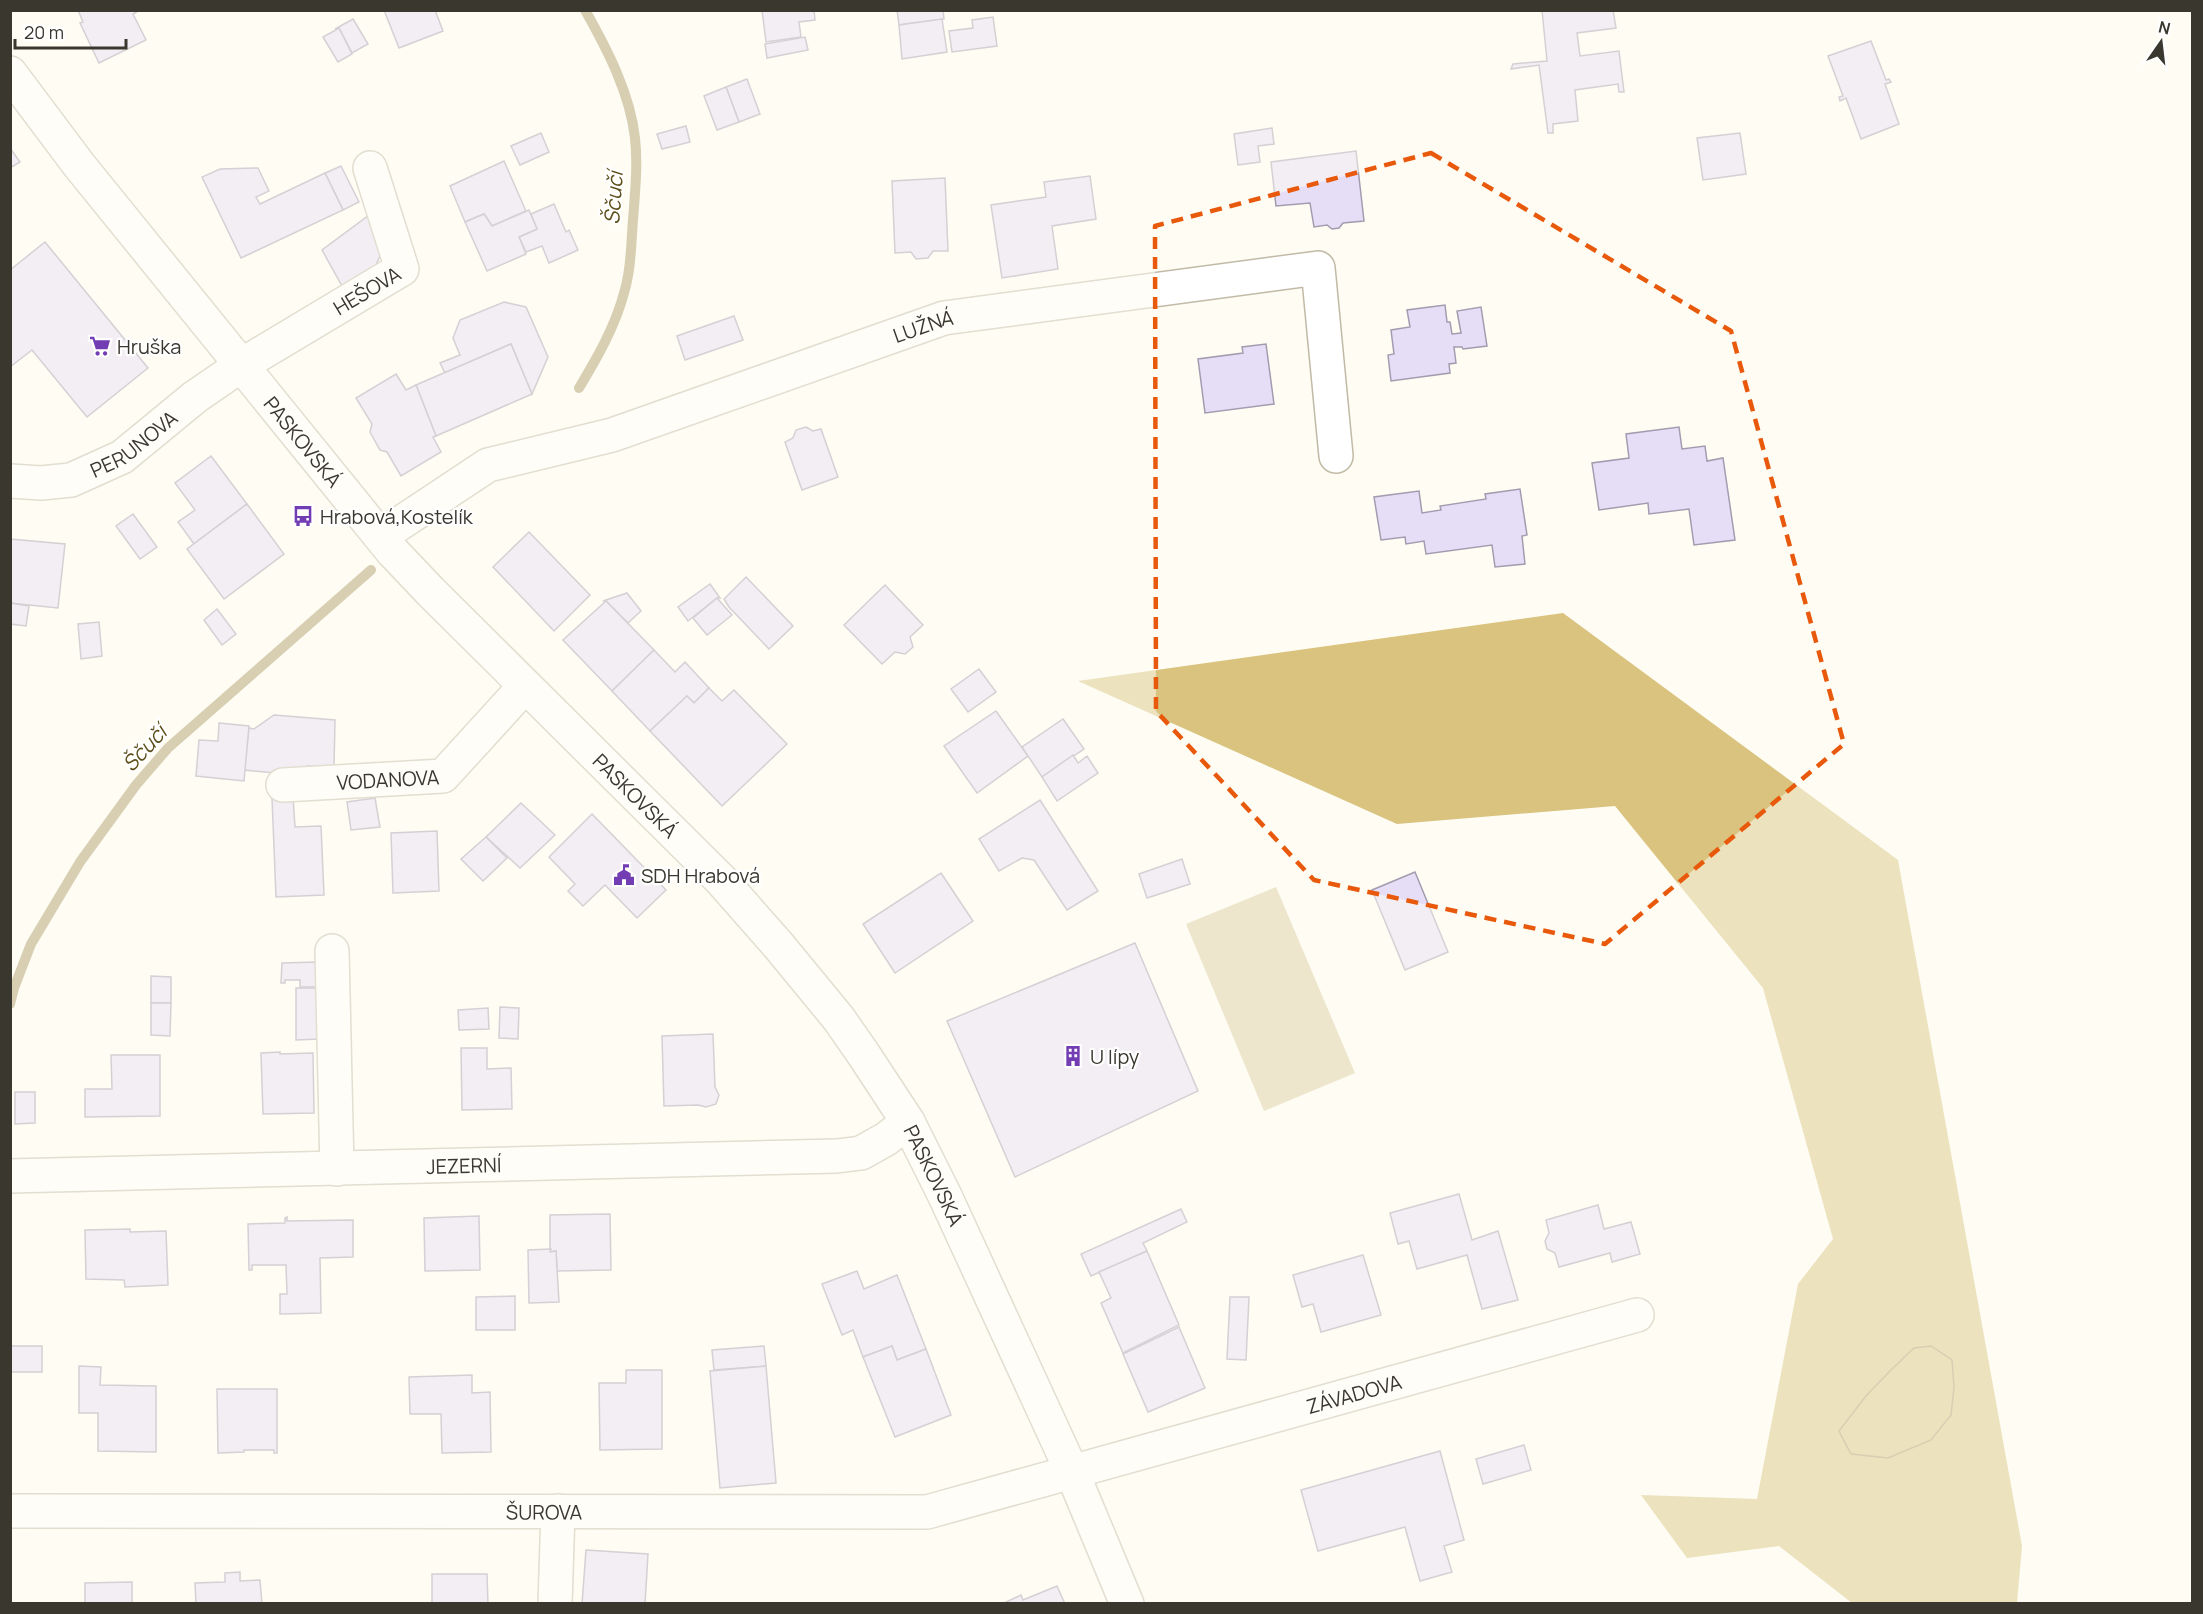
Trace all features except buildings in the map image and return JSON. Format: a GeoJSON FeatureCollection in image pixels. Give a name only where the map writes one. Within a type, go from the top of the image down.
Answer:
{"type":"FeatureCollection","features":[{"type":"Feature","properties":{"kind":"street","name":"PASKOVSKÁ"},"geometry":{"type":"LineString","coordinates":[[10,73],[79,165],[240,366],[381,536],[430,591],[688,846],[748,910],[839,1019],[908,1122],[956,1217],[1072,1472],[1127,1604]]}},
{"type":"Feature","properties":{"kind":"street","name":"HEŠOVA"},"geometry":{"type":"LineString","coordinates":[[240,366],[402,269],[370,168]]}},
{"type":"Feature","properties":{"kind":"street","name":"LUŽNÁ"},"geometry":{"type":"LineString","coordinates":[[381,536],[488,465],[612,435],[944,318],[1318,268],[1336,456]]}},
{"type":"Feature","properties":{"kind":"street","name":"PERUNOVA"},"geometry":{"type":"LineString","coordinates":[[10,481],[41,483],[71,480],[122,457],[195,397],[240,366]]}},
{"type":"Feature","properties":{"kind":"street","name":"VODANOVA"},"geometry":{"type":"LineString","coordinates":[[284,785],[442,777],[525,686]]}},
{"type":"Feature","properties":{"kind":"street"},"geometry":{"type":"LineString","coordinates":[[332,951],[337,1169]]}},
{"type":"Feature","properties":{"kind":"street","name":"JEZERNÍ"},"geometry":{"type":"LineString","coordinates":[[17,1176],[837,1156],[861,1153],[886,1139],[908,1122]]}},
{"type":"Feature","properties":{"kind":"street","name":"ZÁVADOVA"},"geometry":{"type":"LineString","coordinates":[[1072,1472],[1637,1314]]}},
{"type":"Feature","properties":{"kind":"street","name":"ŠUROVA"},"geometry":{"type":"LineString","coordinates":[[10,1511],[927,1512],[1072,1472]]}},
{"type":"Feature","properties":{"kind":"street"},"geometry":{"type":"LineString","coordinates":[[555,1604],[558,1511]]}},
{"type":"Feature","properties":{"kind":"highlighted area"},"geometry":{"type":"Polygon","coordinates":[[[1431,153],[1731,331],[1844,744],[1605,944],[1314,880],[1156,711],[1155,226],[1431,153]]]}},
{"type":"Feature","properties":{"kind":"shaded area"},"geometry":{"type":"Polygon","coordinates":[[[1563,613],[1898,860],[2022,1546],[2017,1603],[1852,1603],[1779,1546],[1687,1558],[1641,1495],[1757,1499],[1798,1284],[1833,1239],[1763,988],[1615,806],[1397,824],[1078,681],[1563,613]]]}},
{"type":"Feature","properties":{"kind":"shaded area"},"geometry":{"type":"Polygon","coordinates":[[[1276,887],[1355,1073],[1264,1111],[1186,924],[1276,887]]]}},
{"type":"Feature","properties":{"kind":"shaded area"},"geometry":{"type":"Polygon","coordinates":[[[1931,1346],[1952,1360],[1954,1387],[1951,1415],[1931,1440],[1888,1458],[1851,1454],[1839,1431],[1866,1396],[1914,1348],[1931,1346]]]}},
{"type":"Feature","properties":{"kind":"waterway","name":"Ščučí"},"geometry":{"type":"LineString","coordinates":[[579,388],[611,330],[626,284],[636,169],[635,138],[623,88],[585,10]]}},
{"type":"Feature","properties":{"kind":"waterway","name":"Ščučí"},"geometry":{"type":"LineString","coordinates":[[10,1004],[31,944],[80,862],[136,785],[168,748],[371,570]]}},
{"type":"Feature","properties":{"kind":"place","name":"Hruška"},"geometry":{"type":"Point","coordinates":[100,346]}},
{"type":"Feature","properties":{"kind":"place","name":"Hrabová,Kostelík"},"geometry":{"type":"Point","coordinates":[303,516]}},
{"type":"Feature","properties":{"kind":"place","name":"SDH Hrabová"},"geometry":{"type":"Point","coordinates":[624,875]}},
{"type":"Feature","properties":{"kind":"place","name":"U lípy"},"geometry":{"type":"Point","coordinates":[1073,1056]}}]}
